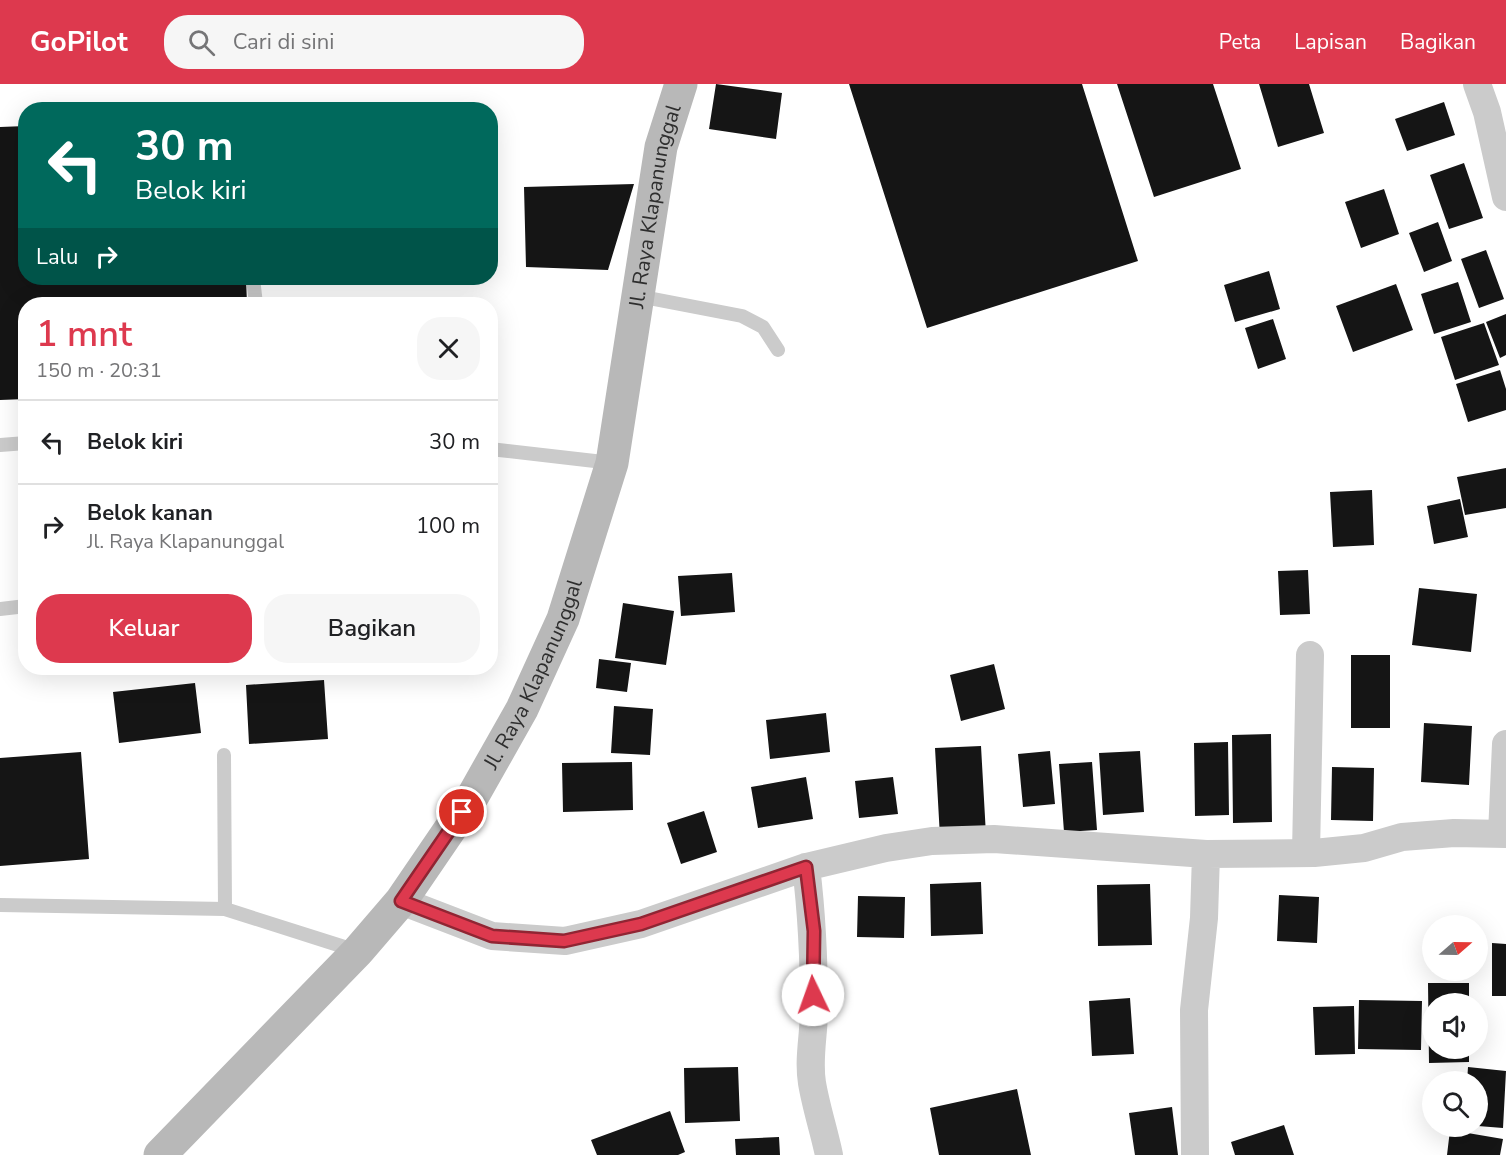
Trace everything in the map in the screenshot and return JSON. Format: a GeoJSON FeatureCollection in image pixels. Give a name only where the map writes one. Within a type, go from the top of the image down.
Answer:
{"type":"FeatureCollection","features":[{"type":"Feature","properties":{"kind":"street","name":"Jl. Raya Klapanunggal"},"geometry":{"type":"LineString","coordinates":[[159,1155],[358,951],[401,901],[474,794],[522,709],[563,619],[612,463],[636,295],[661,147],[681,84]]}},
{"type":"Feature","properties":{"kind":"street"},"geometry":{"type":"LineString","coordinates":[[1477,84],[1487,112],[1506,197]]}},
{"type":"Feature","properties":{"kind":"street"},"geometry":{"type":"LineString","coordinates":[[1306,853],[1310,655]]}},
{"type":"Feature","properties":{"kind":"street"},"geometry":{"type":"LineString","coordinates":[[401,901],[492,936],[564,941],[641,924],[806,867],[886,848],[932,841],[994,839],[1206,854],[1306,853],[1364,848],[1402,837],[1454,833],[1504,834],[1506,744]]}},
{"type":"Feature","properties":{"kind":"street"},"geometry":{"type":"LineString","coordinates":[[1195,1155],[1194,1010],[1204,918],[1206,854]]}},
{"type":"Feature","properties":{"kind":"street"},"geometry":{"type":"LineString","coordinates":[[806,867],[814,931],[812,962],[814,1011],[810,1046],[812,1083],[829,1155]]}},
{"type":"Feature","properties":{"kind":"lane"},"geometry":{"type":"LineString","coordinates":[[636,295],[742,316],[763,327],[778,350]]}},
{"type":"Feature","properties":{"kind":"lane"},"geometry":{"type":"LineString","coordinates":[[0,444],[18,443]]}},
{"type":"Feature","properties":{"kind":"lane"},"geometry":{"type":"LineString","coordinates":[[498,450],[612,463]]}},
{"type":"Feature","properties":{"kind":"lane"},"geometry":{"type":"LineString","coordinates":[[0,609],[18,607]]}},
{"type":"Feature","properties":{"kind":"lane"},"geometry":{"type":"LineString","coordinates":[[224,755],[225,909]]}},
{"type":"Feature","properties":{"kind":"lane"},"geometry":{"type":"LineString","coordinates":[[0,905],[225,909],[358,951]]}},
{"type":"Feature","properties":{"kind":"building"},"geometry":{"type":"Polygon","coordinates":[[[716,84],[782,93],[776,139],[709,129],[716,84]]]}},
{"type":"Feature","properties":{"kind":"building"},"geometry":{"type":"Polygon","coordinates":[[[849,84],[1082,84],[1138,261],[927,328],[849,84]]]}},
{"type":"Feature","properties":{"kind":"building"},"geometry":{"type":"Polygon","coordinates":[[[1117,84],[1213,84],[1241,169],[1154,197],[1117,84]]]}},
{"type":"Feature","properties":{"kind":"building"},"geometry":{"type":"Polygon","coordinates":[[[1259,84],[1309,84],[1324,133],[1278,147],[1259,84]]]}},
{"type":"Feature","properties":{"kind":"building"},"geometry":{"type":"Polygon","coordinates":[[[1444,102],[1455,135],[1407,151],[1395,119],[1444,102]]]}},
{"type":"Feature","properties":{"kind":"building"},"geometry":{"type":"Polygon","coordinates":[[[18,126],[18,285],[246,285],[247,297],[18,297],[18,399],[0,400],[0,127],[18,126]]]}},
{"type":"Feature","properties":{"kind":"building"},"geometry":{"type":"Polygon","coordinates":[[[1464,163],[1483,218],[1449,229],[1430,175],[1464,163]]]}},
{"type":"Feature","properties":{"kind":"building"},"geometry":{"type":"Polygon","coordinates":[[[634,184],[608,270],[526,267],[524,187],[634,184]]]}},
{"type":"Feature","properties":{"kind":"building"},"geometry":{"type":"Polygon","coordinates":[[[1384,189],[1399,234],[1361,248],[1345,202],[1384,189]]]}},
{"type":"Feature","properties":{"kind":"building"},"geometry":{"type":"Polygon","coordinates":[[[1438,222],[1452,261],[1424,272],[1409,233],[1438,222]]]}},
{"type":"Feature","properties":{"kind":"building"},"geometry":{"type":"Polygon","coordinates":[[[1486,250],[1504,299],[1479,308],[1461,259],[1486,250]]]}},
{"type":"Feature","properties":{"kind":"building"},"geometry":{"type":"Polygon","coordinates":[[[1269,271],[1280,309],[1235,322],[1224,285],[1269,271]]]}},
{"type":"Feature","properties":{"kind":"building"},"geometry":{"type":"Polygon","coordinates":[[[1458,282],[1471,322],[1434,334],[1421,294],[1458,282]]]}},
{"type":"Feature","properties":{"kind":"building"},"geometry":{"type":"Polygon","coordinates":[[[1396,284],[1413,330],[1353,352],[1336,306],[1396,284]]]}},
{"type":"Feature","properties":{"kind":"building"},"geometry":{"type":"Polygon","coordinates":[[[1506,314],[1506,355],[1500,358],[1486,322],[1506,314]]]}},
{"type":"Feature","properties":{"kind":"building"},"geometry":{"type":"Polygon","coordinates":[[[1273,319],[1286,359],[1258,369],[1245,328],[1273,319]]]}},
{"type":"Feature","properties":{"kind":"building"},"geometry":{"type":"Polygon","coordinates":[[[1484,323],[1499,365],[1455,380],[1441,337],[1484,323]]]}},
{"type":"Feature","properties":{"kind":"building"},"geometry":{"type":"Polygon","coordinates":[[[1500,370],[1506,389],[1506,410],[1468,422],[1456,384],[1500,370]]]}},
{"type":"Feature","properties":{"kind":"building"},"geometry":{"type":"Polygon","coordinates":[[[1506,468],[1506,508],[1465,515],[1457,477],[1506,468]]]}},
{"type":"Feature","properties":{"kind":"building"},"geometry":{"type":"Polygon","coordinates":[[[1372,490],[1374,545],[1333,547],[1330,492],[1372,490]]]}},
{"type":"Feature","properties":{"kind":"building"},"geometry":{"type":"Polygon","coordinates":[[[1460,499],[1468,537],[1434,544],[1427,506],[1460,499]]]}},
{"type":"Feature","properties":{"kind":"building"},"geometry":{"type":"Polygon","coordinates":[[[1308,570],[1310,614],[1280,615],[1278,571],[1308,570]]]}},
{"type":"Feature","properties":{"kind":"building"},"geometry":{"type":"Polygon","coordinates":[[[732,573],[735,612],[681,616],[678,576],[732,573]]]}},
{"type":"Feature","properties":{"kind":"building"},"geometry":{"type":"Polygon","coordinates":[[[1419,588],[1477,594],[1471,652],[1412,645],[1419,588]]]}},
{"type":"Feature","properties":{"kind":"building"},"geometry":{"type":"Polygon","coordinates":[[[623,603],[674,611],[666,665],[615,658],[623,603]]]}},
{"type":"Feature","properties":{"kind":"building"},"geometry":{"type":"Polygon","coordinates":[[[1351,655],[1390,655],[1390,728],[1351,728],[1351,655]]]}},
{"type":"Feature","properties":{"kind":"building"},"geometry":{"type":"Polygon","coordinates":[[[599,659],[631,663],[627,692],[596,688],[599,659]]]}},
{"type":"Feature","properties":{"kind":"building"},"geometry":{"type":"Polygon","coordinates":[[[994,664],[1005,709],[961,721],[950,675],[994,664]]]}},
{"type":"Feature","properties":{"kind":"building"},"geometry":{"type":"Polygon","coordinates":[[[324,680],[328,739],[249,744],[246,685],[324,680]]]}},
{"type":"Feature","properties":{"kind":"building"},"geometry":{"type":"Polygon","coordinates":[[[195,683],[201,733],[119,743],[113,692],[195,683]]]}},
{"type":"Feature","properties":{"kind":"building"},"geometry":{"type":"Polygon","coordinates":[[[614,706],[653,709],[650,755],[611,753],[614,706]]]}},
{"type":"Feature","properties":{"kind":"building"},"geometry":{"type":"Polygon","coordinates":[[[826,713],[830,752],[770,759],[766,720],[826,713]]]}},
{"type":"Feature","properties":{"kind":"building"},"geometry":{"type":"Polygon","coordinates":[[[1424,723],[1472,726],[1469,785],[1421,782],[1424,723]]]}},
{"type":"Feature","properties":{"kind":"building"},"geometry":{"type":"Polygon","coordinates":[[[1271,734],[1272,822],[1233,823],[1232,735],[1271,734]]]}},
{"type":"Feature","properties":{"kind":"building"},"geometry":{"type":"Polygon","coordinates":[[[1228,742],[1229,815],[1195,816],[1194,743],[1228,742]]]}},
{"type":"Feature","properties":{"kind":"building"},"geometry":{"type":"Polygon","coordinates":[[[981,746],[986,835],[940,837],[935,748],[981,746]]]}},
{"type":"Feature","properties":{"kind":"building"},"geometry":{"type":"Polygon","coordinates":[[[1050,751],[1055,804],[1023,807],[1018,754],[1050,751]]]}},
{"type":"Feature","properties":{"kind":"building"},"geometry":{"type":"Polygon","coordinates":[[[1140,751],[1144,812],[1103,815],[1099,753],[1140,751]]]}},
{"type":"Feature","properties":{"kind":"building"},"geometry":{"type":"Polygon","coordinates":[[[81,752],[89,859],[0,866],[0,758],[81,752]]]}},
{"type":"Feature","properties":{"kind":"building"},"geometry":{"type":"Polygon","coordinates":[[[632,762],[633,810],[563,812],[562,763],[632,762]]]}},
{"type":"Feature","properties":{"kind":"building"},"geometry":{"type":"Polygon","coordinates":[[[1092,762],[1097,830],[1064,832],[1059,764],[1092,762]]]}},
{"type":"Feature","properties":{"kind":"building"},"geometry":{"type":"Polygon","coordinates":[[[1332,767],[1374,768],[1373,821],[1331,820],[1332,767]]]}},
{"type":"Feature","properties":{"kind":"building"},"geometry":{"type":"Polygon","coordinates":[[[806,777],[813,819],[758,828],[751,787],[806,777]]]}},
{"type":"Feature","properties":{"kind":"building"},"geometry":{"type":"Polygon","coordinates":[[[893,777],[898,814],[859,818],[855,781],[893,777]]]}},
{"type":"Feature","properties":{"kind":"building"},"geometry":{"type":"Polygon","coordinates":[[[704,811],[717,852],[681,864],[667,823],[704,811]]]}},
{"type":"Feature","properties":{"kind":"building"},"geometry":{"type":"Polygon","coordinates":[[[981,882],[983,934],[931,936],[930,884],[981,882]]]}},
{"type":"Feature","properties":{"kind":"building"},"geometry":{"type":"Polygon","coordinates":[[[1150,884],[1152,945],[1098,946],[1097,885],[1150,884]]]}},
{"type":"Feature","properties":{"kind":"building"},"geometry":{"type":"Polygon","coordinates":[[[1279,895],[1319,897],[1317,943],[1277,941],[1279,895]]]}},
{"type":"Feature","properties":{"kind":"building"},"geometry":{"type":"Polygon","coordinates":[[[858,896],[905,897],[904,938],[857,937],[858,896]]]}},
{"type":"Feature","properties":{"kind":"building"},"geometry":{"type":"Polygon","coordinates":[[[1492,943],[1506,944],[1506,996],[1492,996],[1492,943]]]}},
{"type":"Feature","properties":{"kind":"building"},"geometry":{"type":"Polygon","coordinates":[[[1428,983],[1469,983],[1469,993],[1428,993],[1428,983]]]}},
{"type":"Feature","properties":{"kind":"building"},"geometry":{"type":"Polygon","coordinates":[[[1130,998],[1134,1054],[1092,1056],[1089,1001],[1130,998]]]}},
{"type":"Feature","properties":{"kind":"building"},"geometry":{"type":"Polygon","coordinates":[[[1359,1000],[1422,1001],[1421,1050],[1358,1049],[1359,1000]]]}},
{"type":"Feature","properties":{"kind":"building"},"geometry":{"type":"Polygon","coordinates":[[[1354,1006],[1355,1054],[1315,1055],[1313,1007],[1354,1006]]]}},
{"type":"Feature","properties":{"kind":"building"},"geometry":{"type":"Polygon","coordinates":[[[1429,1059],[1469,1059],[1469,1062],[1429,1063],[1429,1059]]]}},
{"type":"Feature","properties":{"kind":"building"},"geometry":{"type":"Polygon","coordinates":[[[738,1067],[740,1121],[685,1123],[684,1068],[738,1067]]]}},
{"type":"Feature","properties":{"kind":"building"},"geometry":{"type":"Polygon","coordinates":[[[1468,1067],[1506,1071],[1503,1128],[1488,1127],[1488,1071],[1468,1071],[1468,1067]]]}},
{"type":"Feature","properties":{"kind":"building"},"geometry":{"type":"Polygon","coordinates":[[[1017,1089],[1031,1155],[939,1155],[930,1108],[1017,1089]]]}},
{"type":"Feature","properties":{"kind":"building"},"geometry":{"type":"Polygon","coordinates":[[[1172,1107],[1178,1155],[1135,1155],[1129,1113],[1172,1107]]]}},
{"type":"Feature","properties":{"kind":"building"},"geometry":{"type":"Polygon","coordinates":[[[670,1111],[685,1152],[678,1155],[597,1155],[591,1140],[670,1111]]]}},
{"type":"Feature","properties":{"kind":"building"},"geometry":{"type":"Polygon","coordinates":[[[1284,1125],[1294,1155],[1235,1155],[1231,1142],[1284,1125]]]}},
{"type":"Feature","properties":{"kind":"building"},"geometry":{"type":"Polygon","coordinates":[[[1488,1136],[1503,1139],[1500,1155],[1447,1155],[1449,1137],[1488,1136]]]}},
{"type":"Feature","properties":{"kind":"building"},"geometry":{"type":"Polygon","coordinates":[[[779,1137],[780,1155],[736,1155],[735,1139],[779,1137]]]}},
{"type":"Feature","properties":{"kind":"route"},"geometry":{"type":"LineString","coordinates":[[462,812],[401,901],[492,936],[564,941],[601,935],[641,924],[806,867],[814,931],[813,995]]}}]}
